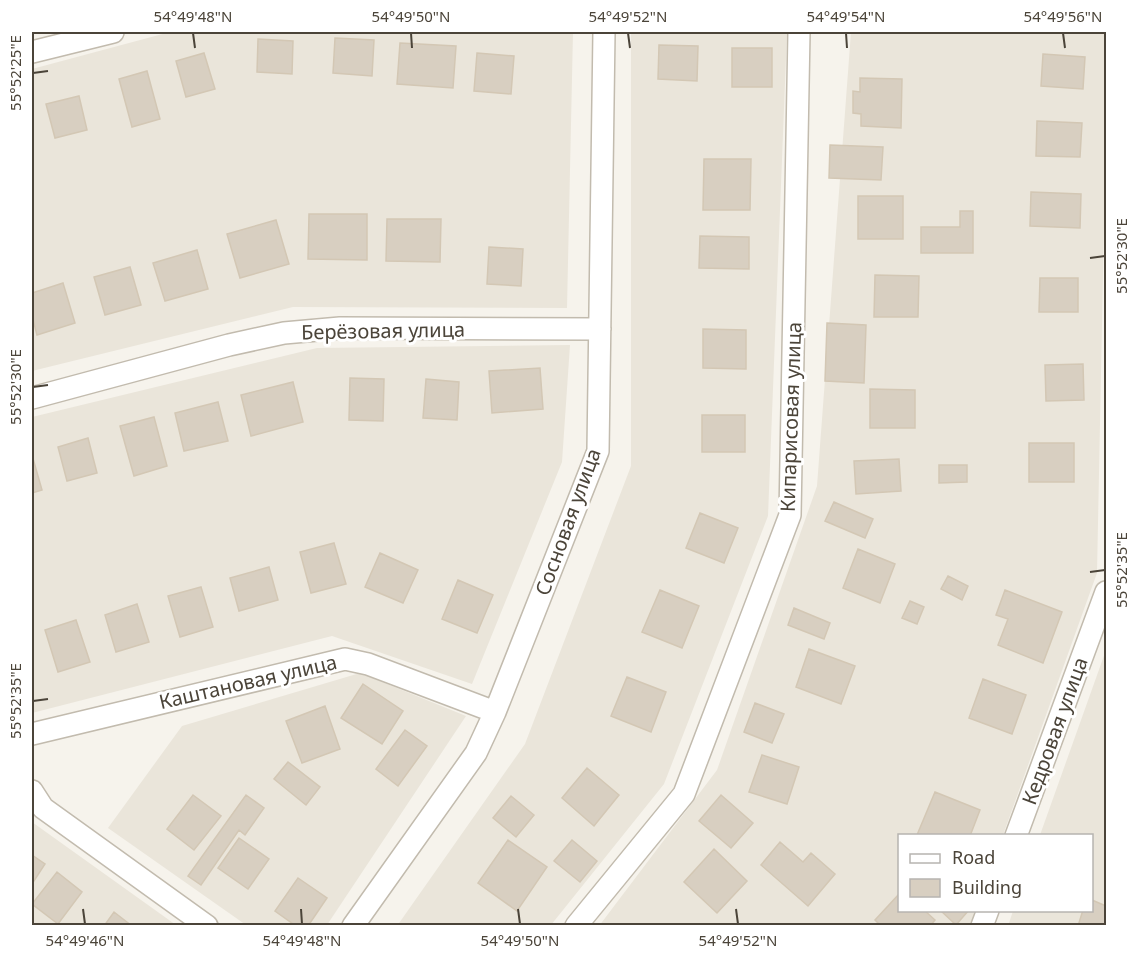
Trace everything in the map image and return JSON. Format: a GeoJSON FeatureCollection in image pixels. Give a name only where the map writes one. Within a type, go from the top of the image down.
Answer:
{"type":"FeatureCollection","features":[{"type":"Feature","properties":{"kind":"street"},"geometry":{"type":"LineString","coordinates":[[32,52],[113,32]]}},
{"type":"Feature","properties":{"kind":"street","name":"Сосновая улица"},"geometry":{"type":"LineString","coordinates":[[353,926],[476,753],[495,712],[598,451],[604,32]]}},
{"type":"Feature","properties":{"kind":"street","name":"Кипарисовая улица"},"geometry":{"type":"LineString","coordinates":[[576,926],[684,794],[790,514],[800,32]]}},
{"type":"Feature","properties":{"kind":"street","name":"Берёзовая улица"},"geometry":{"type":"LineString","coordinates":[[32,398],[229,345],[284,333],[340,328],[600,329]]}},
{"type":"Feature","properties":{"kind":"street","name":"Кедровая улица"},"geometry":{"type":"LineString","coordinates":[[1017,834],[1107,592]]}},
{"type":"Feature","properties":{"kind":"street","name":"Каштановая улица"},"geometry":{"type":"LineString","coordinates":[[32,734],[345,659],[368,664],[495,712]]}},
{"type":"Feature","properties":{"kind":"street"},"geometry":{"type":"LineString","coordinates":[[32,791],[43,808],[207,926]]}},
{"type":"Feature","properties":{"kind":"shaded area"},"geometry":{"type":"Polygon","coordinates":[[[170,32],[573,32],[567,308],[293,307],[32,371],[32,69],[170,32]]]}},
{"type":"Feature","properties":{"kind":"shaded area"},"geometry":{"type":"Polygon","coordinates":[[[631,32],[787,32],[768,516],[664,784],[551,925],[397,926],[525,744],[631,466],[631,32]]]}},
{"type":"Feature","properties":{"kind":"shaded area"},"geometry":{"type":"Polygon","coordinates":[[[851,32],[1106,32],[1097,573],[1003,834],[898,834],[898,912],[976,912],[971,925],[599,926],[717,770],[817,486],[851,32]]]}},
{"type":"Feature","properties":{"kind":"shaded area"},"geometry":{"type":"Polygon","coordinates":[[[570,345],[562,462],[472,684],[332,636],[32,713],[32,417],[317,348],[570,345]]]}},
{"type":"Feature","properties":{"kind":"shaded area"},"geometry":{"type":"Polygon","coordinates":[[[1106,650],[1106,925],[1008,926],[1013,912],[1093,912],[1093,834],[1040,834],[1106,650]]]}},
{"type":"Feature","properties":{"kind":"shaded area"},"geometry":{"type":"Polygon","coordinates":[[[360,673],[466,716],[327,925],[246,925],[108,828],[182,726],[360,673]]]}},
{"type":"Feature","properties":{"kind":"shaded area"},"geometry":{"type":"Polygon","coordinates":[[[32,822],[176,925],[32,925],[32,822]]]}},
{"type":"Feature","properties":{"kind":"building"},"geometry":{"type":"Polygon","coordinates":[[[335,38],[374,40],[372,76],[333,73],[335,38]]]}},
{"type":"Feature","properties":{"kind":"building"},"geometry":{"type":"Polygon","coordinates":[[[258,39],[293,41],[292,74],[257,72],[258,39]]]}},
{"type":"Feature","properties":{"kind":"building"},"geometry":{"type":"Polygon","coordinates":[[[400,43],[456,46],[453,88],[397,84],[400,43]]]}},
{"type":"Feature","properties":{"kind":"building"},"geometry":{"type":"Polygon","coordinates":[[[659,45],[698,46],[697,81],[658,79],[659,45]]]}},
{"type":"Feature","properties":{"kind":"building"},"geometry":{"type":"Polygon","coordinates":[[[732,48],[772,48],[772,87],[732,87],[732,48]]]}},
{"type":"Feature","properties":{"kind":"building"},"geometry":{"type":"Polygon","coordinates":[[[204,53],[215,89],[186,97],[176,61],[204,53]]]}},
{"type":"Feature","properties":{"kind":"building"},"geometry":{"type":"Polygon","coordinates":[[[477,53],[514,56],[511,94],[474,91],[477,53]]]}},
{"type":"Feature","properties":{"kind":"building"},"geometry":{"type":"Polygon","coordinates":[[[1043,54],[1085,57],[1083,89],[1041,86],[1043,54]]]}},
{"type":"Feature","properties":{"kind":"building"},"geometry":{"type":"Polygon","coordinates":[[[147,71],[160,119],[132,127],[119,79],[147,71]]]}},
{"type":"Feature","properties":{"kind":"building"},"geometry":{"type":"Polygon","coordinates":[[[860,78],[902,79],[901,128],[861,126],[861,114],[853,113],[853,91],[860,92],[860,78]]]}},
{"type":"Feature","properties":{"kind":"building"},"geometry":{"type":"Polygon","coordinates":[[[79,96],[87,130],[55,138],[46,104],[79,96]]]}},
{"type":"Feature","properties":{"kind":"building"},"geometry":{"type":"Polygon","coordinates":[[[1037,121],[1082,123],[1080,157],[1036,156],[1037,121]]]}},
{"type":"Feature","properties":{"kind":"building"},"geometry":{"type":"Polygon","coordinates":[[[830,145],[883,147],[881,180],[829,178],[830,145]]]}},
{"type":"Feature","properties":{"kind":"building"},"geometry":{"type":"Polygon","coordinates":[[[704,159],[751,159],[750,210],[703,210],[704,159]]]}},
{"type":"Feature","properties":{"kind":"building"},"geometry":{"type":"Polygon","coordinates":[[[1031,192],[1081,194],[1080,228],[1030,226],[1031,192]]]}},
{"type":"Feature","properties":{"kind":"building"},"geometry":{"type":"Polygon","coordinates":[[[858,196],[903,196],[903,239],[858,239],[858,196]]]}},
{"type":"Feature","properties":{"kind":"building"},"geometry":{"type":"Polygon","coordinates":[[[960,211],[973,211],[973,253],[921,253],[921,227],[960,227],[960,211]]]}},
{"type":"Feature","properties":{"kind":"building"},"geometry":{"type":"Polygon","coordinates":[[[309,214],[367,214],[367,260],[308,259],[309,214]]]}},
{"type":"Feature","properties":{"kind":"building"},"geometry":{"type":"Polygon","coordinates":[[[387,219],[441,219],[440,262],[386,261],[387,219]]]}},
{"type":"Feature","properties":{"kind":"building"},"geometry":{"type":"Polygon","coordinates":[[[276,220],[289,264],[240,278],[227,234],[276,220]]]}},
{"type":"Feature","properties":{"kind":"building"},"geometry":{"type":"Polygon","coordinates":[[[700,236],[749,237],[749,269],[699,268],[700,236]]]}},
{"type":"Feature","properties":{"kind":"building"},"geometry":{"type":"Polygon","coordinates":[[[489,247],[523,249],[521,286],[487,284],[489,247]]]}},
{"type":"Feature","properties":{"kind":"building"},"geometry":{"type":"Polygon","coordinates":[[[197,250],[208,289],[165,301],[153,263],[197,250]]]}},
{"type":"Feature","properties":{"kind":"building"},"geometry":{"type":"Polygon","coordinates":[[[130,267],[141,305],[105,315],[94,277],[130,267]]]}},
{"type":"Feature","properties":{"kind":"building"},"geometry":{"type":"Polygon","coordinates":[[[875,275],[919,276],[918,317],[874,317],[875,275]]]}},
{"type":"Feature","properties":{"kind":"building"},"geometry":{"type":"Polygon","coordinates":[[[1040,278],[1078,278],[1078,312],[1039,312],[1040,278]]]}},
{"type":"Feature","properties":{"kind":"building"},"geometry":{"type":"Polygon","coordinates":[[[63,283],[75,323],[37,335],[32,316],[32,293],[63,283]]]}},
{"type":"Feature","properties":{"kind":"building"},"geometry":{"type":"Polygon","coordinates":[[[827,323],[866,325],[864,383],[825,381],[827,323]]]}},
{"type":"Feature","properties":{"kind":"building"},"geometry":{"type":"Polygon","coordinates":[[[703,329],[746,330],[746,369],[703,368],[703,329]]]}},
{"type":"Feature","properties":{"kind":"building"},"geometry":{"type":"Polygon","coordinates":[[[1083,364],[1084,400],[1046,401],[1045,365],[1083,364]]]}},
{"type":"Feature","properties":{"kind":"building"},"geometry":{"type":"Polygon","coordinates":[[[540,368],[543,409],[492,413],[489,371],[540,368]]]}},
{"type":"Feature","properties":{"kind":"building"},"geometry":{"type":"Polygon","coordinates":[[[350,378],[384,379],[383,421],[349,420],[350,378]]]}},
{"type":"Feature","properties":{"kind":"building"},"geometry":{"type":"Polygon","coordinates":[[[426,379],[459,382],[457,420],[423,418],[426,379]]]}},
{"type":"Feature","properties":{"kind":"building"},"geometry":{"type":"Polygon","coordinates":[[[293,382],[303,422],[251,436],[241,395],[293,382]]]}},
{"type":"Feature","properties":{"kind":"building"},"geometry":{"type":"Polygon","coordinates":[[[870,389],[915,390],[915,428],[870,428],[870,389]]]}},
{"type":"Feature","properties":{"kind":"building"},"geometry":{"type":"Polygon","coordinates":[[[218,402],[228,441],[184,451],[175,413],[218,402]]]}},
{"type":"Feature","properties":{"kind":"building"},"geometry":{"type":"Polygon","coordinates":[[[702,415],[745,415],[745,452],[702,452],[702,415]]]}},
{"type":"Feature","properties":{"kind":"building"},"geometry":{"type":"Polygon","coordinates":[[[154,417],[167,466],[134,476],[120,426],[154,417]]]}},
{"type":"Feature","properties":{"kind":"building"},"geometry":{"type":"Polygon","coordinates":[[[88,438],[97,473],[67,481],[58,447],[88,438]]]}},
{"type":"Feature","properties":{"kind":"building"},"geometry":{"type":"Polygon","coordinates":[[[1029,443],[1074,443],[1074,482],[1029,482],[1029,443]]]}},
{"type":"Feature","properties":{"kind":"building"},"geometry":{"type":"Polygon","coordinates":[[[32,455],[42,490],[32,493],[32,455]]]}},
{"type":"Feature","properties":{"kind":"building"},"geometry":{"type":"Polygon","coordinates":[[[899,459],[901,491],[856,494],[854,461],[899,459]]]}},
{"type":"Feature","properties":{"kind":"building"},"geometry":{"type":"Polygon","coordinates":[[[939,465],[967,465],[967,482],[939,483],[939,465]]]}},
{"type":"Feature","properties":{"kind":"building"},"geometry":{"type":"Polygon","coordinates":[[[834,502],[873,519],[865,538],[825,521],[834,502]]]}},
{"type":"Feature","properties":{"kind":"building"},"geometry":{"type":"Polygon","coordinates":[[[700,513],[738,528],[724,563],[686,548],[700,513]]]}},
{"type":"Feature","properties":{"kind":"building"},"geometry":{"type":"Polygon","coordinates":[[[334,543],[346,584],[311,593],[300,552],[334,543]]]}},
{"type":"Feature","properties":{"kind":"building"},"geometry":{"type":"Polygon","coordinates":[[[858,549],[895,564],[880,603],[843,588],[858,549]]]}},
{"type":"Feature","properties":{"kind":"building"},"geometry":{"type":"Polygon","coordinates":[[[380,553],[418,570],[403,603],[365,587],[380,553]]]}},
{"type":"Feature","properties":{"kind":"building"},"geometry":{"type":"Polygon","coordinates":[[[269,567],[278,600],[239,611],[230,578],[269,567]]]}},
{"type":"Feature","properties":{"kind":"building"},"geometry":{"type":"Polygon","coordinates":[[[948,576],[968,586],[962,600],[941,589],[948,576]]]}},
{"type":"Feature","properties":{"kind":"building"},"geometry":{"type":"Polygon","coordinates":[[[458,580],[493,595],[477,633],[442,619],[458,580]]]}},
{"type":"Feature","properties":{"kind":"building"},"geometry":{"type":"Polygon","coordinates":[[[201,587],[213,627],[180,637],[168,596],[201,587]]]}},
{"type":"Feature","properties":{"kind":"building"},"geometry":{"type":"Polygon","coordinates":[[[660,590],[699,606],[682,648],[642,632],[660,590]]]}},
{"type":"Feature","properties":{"kind":"building"},"geometry":{"type":"Polygon","coordinates":[[[1005,590],[1062,612],[1043,663],[998,645],[1008,619],[996,615],[1005,590]]]}},
{"type":"Feature","properties":{"kind":"building"},"geometry":{"type":"Polygon","coordinates":[[[910,601],[924,607],[917,624],[902,618],[910,601]]]}},
{"type":"Feature","properties":{"kind":"building"},"geometry":{"type":"Polygon","coordinates":[[[137,604],[149,642],[116,652],[105,615],[137,604]]]}},
{"type":"Feature","properties":{"kind":"building"},"geometry":{"type":"Polygon","coordinates":[[[794,608],[830,623],[824,639],[788,625],[794,608]]]}},
{"type":"Feature","properties":{"kind":"building"},"geometry":{"type":"Polygon","coordinates":[[[76,620],[90,662],[58,672],[45,630],[76,620]]]}},
{"type":"Feature","properties":{"kind":"building"},"geometry":{"type":"Polygon","coordinates":[[[809,649],[855,666],[841,704],[796,687],[809,649]]]}},
{"type":"Feature","properties":{"kind":"building"},"geometry":{"type":"Polygon","coordinates":[[[627,677],[666,692],[651,732],[611,716],[627,677]]]}},
{"type":"Feature","properties":{"kind":"building"},"geometry":{"type":"Polygon","coordinates":[[[983,679],[1026,695],[1012,734],[969,718],[983,679]]]}},
{"type":"Feature","properties":{"kind":"building"},"geometry":{"type":"Polygon","coordinates":[[[363,684],[403,711],[382,744],[341,718],[363,684]]]}},
{"type":"Feature","properties":{"kind":"building"},"geometry":{"type":"Polygon","coordinates":[[[755,703],[784,714],[772,743],[744,732],[755,703]]]}},
{"type":"Feature","properties":{"kind":"building"},"geometry":{"type":"Polygon","coordinates":[[[325,706],[340,749],[302,763],[286,721],[325,706]]]}},
{"type":"Feature","properties":{"kind":"building"},"geometry":{"type":"Polygon","coordinates":[[[405,730],[427,746],[398,786],[376,769],[405,730]]]}},
{"type":"Feature","properties":{"kind":"building"},"geometry":{"type":"Polygon","coordinates":[[[762,755],[799,767],[787,804],[749,792],[762,755]]]}},
{"type":"Feature","properties":{"kind":"building"},"geometry":{"type":"Polygon","coordinates":[[[288,762],[320,787],[306,805],[274,779],[288,762]]]}},
{"type":"Feature","properties":{"kind":"building"},"geometry":{"type":"Polygon","coordinates":[[[587,768],[619,795],[594,826],[562,798],[587,768]]]}},
{"type":"Feature","properties":{"kind":"building"},"geometry":{"type":"Polygon","coordinates":[[[935,792],[980,810],[971,834],[917,834],[935,792]]]}},
{"type":"Feature","properties":{"kind":"building"},"geometry":{"type":"Polygon","coordinates":[[[193,795],[221,816],[194,850],[167,829],[193,795]]]}},
{"type":"Feature","properties":{"kind":"building"},"geometry":{"type":"Polygon","coordinates":[[[246,795],[264,808],[245,835],[239,830],[201,885],[188,876],[246,795]]]}},
{"type":"Feature","properties":{"kind":"building"},"geometry":{"type":"Polygon","coordinates":[[[721,795],[753,823],[731,848],[699,821],[721,795]]]}},
{"type":"Feature","properties":{"kind":"building"},"geometry":{"type":"Polygon","coordinates":[[[511,796],[534,815],[516,837],[493,818],[511,796]]]}},
{"type":"Feature","properties":{"kind":"building"},"geometry":{"type":"Polygon","coordinates":[[[239,838],[269,859],[248,889],[218,868],[239,838]]]}},
{"type":"Feature","properties":{"kind":"building"},"geometry":{"type":"Polygon","coordinates":[[[508,840],[547,867],[517,911],[478,883],[508,840]]]}},
{"type":"Feature","properties":{"kind":"building"},"geometry":{"type":"Polygon","coordinates":[[[572,840],[597,861],[580,882],[554,861],[572,840]]]}},
{"type":"Feature","properties":{"kind":"building"},"geometry":{"type":"Polygon","coordinates":[[[780,842],[803,862],[811,853],[835,874],[808,906],[761,865],[780,842]]]}},
{"type":"Feature","properties":{"kind":"building"},"geometry":{"type":"Polygon","coordinates":[[[714,849],[747,881],[717,913],[684,882],[714,849]]]}},
{"type":"Feature","properties":{"kind":"building"},"geometry":{"type":"Polygon","coordinates":[[[32,855],[45,864],[32,884],[32,855]]]}},
{"type":"Feature","properties":{"kind":"building"},"geometry":{"type":"Polygon","coordinates":[[[57,872],[82,892],[58,924],[32,904],[57,872]]]}},
{"type":"Feature","properties":{"kind":"building"},"geometry":{"type":"Polygon","coordinates":[[[298,878],[327,898],[308,926],[296,926],[275,911],[298,878]]]}},
{"type":"Feature","properties":{"kind":"building"},"geometry":{"type":"Polygon","coordinates":[[[898,895],[898,912],[926,912],[935,920],[930,926],[881,926],[875,920],[898,895]]]}},
{"type":"Feature","properties":{"kind":"building"},"geometry":{"type":"Polygon","coordinates":[[[1093,900],[1106,906],[1106,926],[1078,926],[1082,912],[1093,912],[1093,900]]]}},
{"type":"Feature","properties":{"kind":"building"},"geometry":{"type":"Polygon","coordinates":[[[114,912],[132,926],[104,926],[114,912]]]}},
{"type":"Feature","properties":{"kind":"building"},"geometry":{"type":"Polygon","coordinates":[[[942,912],[967,912],[956,925],[942,912]]]}}]}
